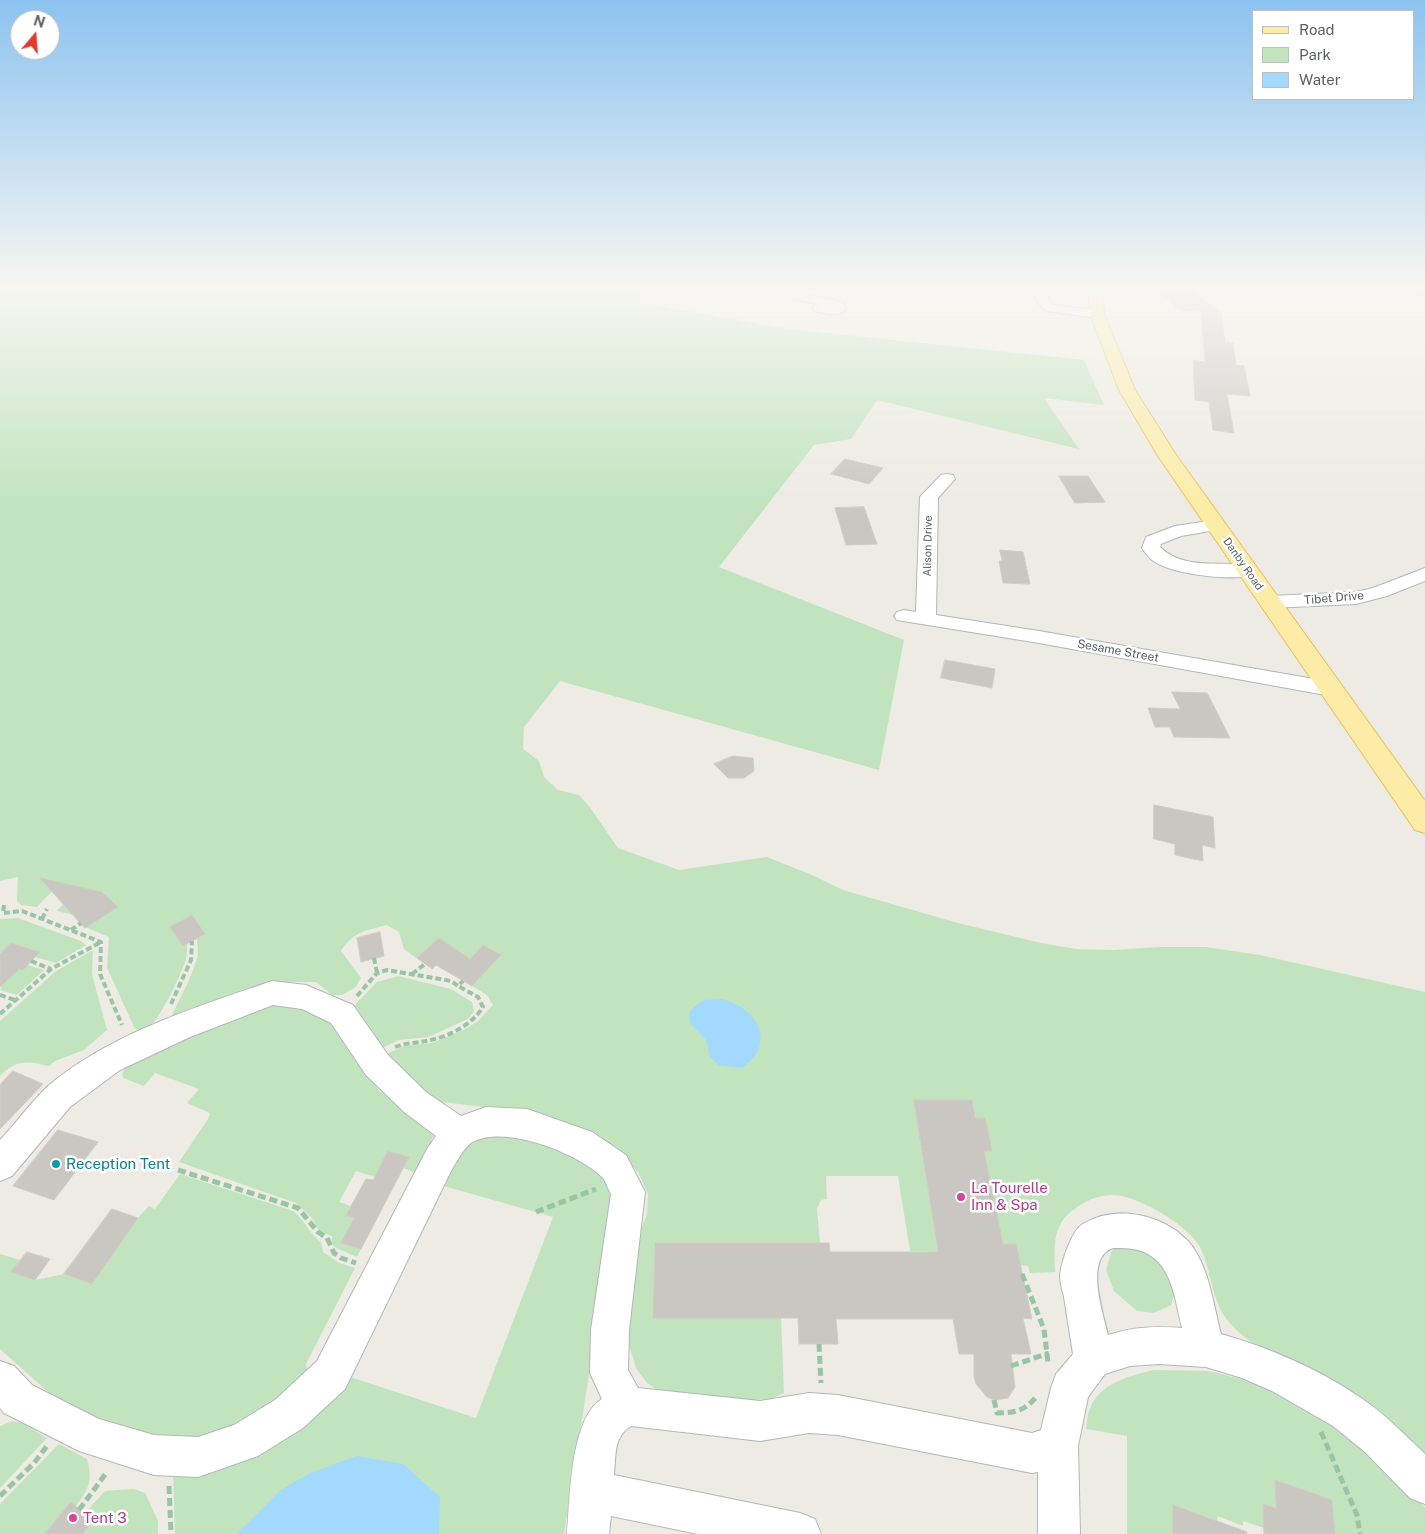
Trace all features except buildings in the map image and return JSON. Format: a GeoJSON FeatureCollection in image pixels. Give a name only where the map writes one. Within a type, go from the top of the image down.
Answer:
{"type":"FeatureCollection","features":[{"type":"Feature","properties":{"kind":"main road","name":"Danby Road"},"geometry":{"type":"LineString","coordinates":[[1115,360],[1127,390],[1167,456],[1425,822]]}},
{"type":"Feature","properties":{"kind":"street","name":"Alison Drive"},"geometry":{"type":"LineString","coordinates":[[926,620],[929,498],[948,479]]}},
{"type":"Feature","properties":{"kind":"street"},"geometry":{"type":"LineString","coordinates":[[1216,525],[1177,530],[1163,535],[1152,542],[1151,548],[1156,555],[1165,560],[1186,566],[1248,571]]}},
{"type":"Feature","properties":{"kind":"street","name":"Tibet Drive"},"geometry":{"type":"LineString","coordinates":[[1270,602],[1356,598],[1380,592],[1425,574]]}},
{"type":"Feature","properties":{"kind":"street","name":"Sesame Street"},"geometry":{"type":"LineString","coordinates":[[904,616],[1039,637],[1331,689]]}},
{"type":"Feature","properties":{"kind":"street"},"geometry":{"type":"LineString","coordinates":[[0,1166],[59,1097],[109,1060],[179,1028],[272,994],[306,997],[342,1014],[372,1058],[415,1102],[458,1133]]}},
{"type":"Feature","properties":{"kind":"street"},"geometry":{"type":"LineString","coordinates":[[0,1380],[18,1398],[92,1436],[154,1455],[198,1457],[244,1442],[290,1414],[331,1375],[439,1160],[458,1133],[486,1122],[528,1124],[580,1142],[614,1166],[628,1192],[610,1330],[609,1373],[627,1406]]}},
{"type":"Feature","properties":{"kind":"street"},"geometry":{"type":"LineString","coordinates":[[1093,1359],[1078,1276],[1083,1253],[1094,1237],[1113,1230],[1136,1232],[1156,1238],[1175,1254],[1186,1271],[1206,1348]]}},
{"type":"Feature","properties":{"kind":"street"},"geometry":{"type":"LineString","coordinates":[[1059,1534],[1058,1446],[1070,1388],[1093,1359],[1130,1347],[1160,1345],[1206,1348],[1242,1359],[1286,1377],[1347,1412],[1379,1438],[1425,1484]]}},
{"type":"Feature","properties":{"kind":"street"},"geometry":{"type":"LineString","coordinates":[[588,1534],[597,1439],[608,1417],[627,1406],[760,1421],[809,1413],[838,1415],[1032,1453],[1058,1446]]}},
{"type":"Feature","properties":{"kind":"street"},"geometry":{"type":"LineString","coordinates":[[591,1491],[800,1534]]}},
{"type":"Feature","properties":{"kind":"path"},"geometry":{"type":"LineString","coordinates":[[4,905],[3,913],[22,911],[101,942]]}},
{"type":"Feature","properties":{"kind":"path"},"geometry":{"type":"LineString","coordinates":[[42,919],[47,909]]}},
{"type":"Feature","properties":{"kind":"path"},"geometry":{"type":"LineString","coordinates":[[70,930],[81,922]]}},
{"type":"Feature","properties":{"kind":"path"},"geometry":{"type":"LineString","coordinates":[[101,942],[100,974],[142,1045],[191,960],[192,941]]}},
{"type":"Feature","properties":{"kind":"path"},"geometry":{"type":"LineString","coordinates":[[0,1014],[50,969],[101,942]]}},
{"type":"Feature","properties":{"kind":"path"},"geometry":{"type":"LineString","coordinates":[[374,958],[377,973]]}},
{"type":"Feature","properties":{"kind":"path"},"geometry":{"type":"LineString","coordinates":[[31,961],[50,969]]}},
{"type":"Feature","properties":{"kind":"path"},"geometry":{"type":"LineString","coordinates":[[412,974],[425,964]]}},
{"type":"Feature","properties":{"kind":"path"},"geometry":{"type":"LineString","coordinates":[[342,1014],[377,973],[387,970],[451,981],[478,997],[483,1006],[478,1016],[463,1027],[430,1040],[402,1044],[372,1058]]}},
{"type":"Feature","properties":{"kind":"path"},"geometry":{"type":"LineString","coordinates":[[458,986],[463,981]]}},
{"type":"Feature","properties":{"kind":"path"},"geometry":{"type":"LineString","coordinates":[[0,996],[15,1000]]}},
{"type":"Feature","properties":{"kind":"path"},"geometry":{"type":"LineString","coordinates":[[178,1170],[298,1208],[308,1217],[316,1234],[327,1238],[331,1250],[344,1260],[383,1272]]}},
{"type":"Feature","properties":{"kind":"path"},"geometry":{"type":"LineString","coordinates":[[536,1212],[600,1187]]}},
{"type":"Feature","properties":{"kind":"path"},"geometry":{"type":"LineString","coordinates":[[1022,1274],[1038,1309],[1049,1345],[1046,1372]]}},
{"type":"Feature","properties":{"kind":"path"},"geometry":{"type":"LineString","coordinates":[[819,1344],[822,1414]]}},
{"type":"Feature","properties":{"kind":"path"},"geometry":{"type":"LineString","coordinates":[[1011,1366],[1048,1353]]}},
{"type":"Feature","properties":{"kind":"path"},"geometry":{"type":"LineString","coordinates":[[994,1400],[997,1413],[1013,1413],[1028,1408],[1040,1389]]}},
{"type":"Feature","properties":{"kind":"path"},"geometry":{"type":"LineString","coordinates":[[0,1496],[34,1463],[66,1423]]}},
{"type":"Feature","properties":{"kind":"path"},"geometry":{"type":"LineString","coordinates":[[1320,1429],[1357,1515],[1360,1534]]}},
{"type":"Feature","properties":{"kind":"path"},"geometry":{"type":"LineString","coordinates":[[166,1456],[171,1534]]}},
{"type":"Feature","properties":{"kind":"path"},"geometry":{"type":"LineString","coordinates":[[79,1510],[94,1492]]}},
{"type":"Feature","properties":{"kind":"green space"},"geometry":{"type":"Polygon","coordinates":[[[0,360],[1084,360],[1104,405],[1044,398],[1079,449],[877,400],[851,439],[814,445],[719,567],[904,640],[879,770],[560,681],[524,727],[523,749],[539,761],[544,777],[558,790],[579,795],[589,806],[618,848],[679,870],[767,857],[843,890],[958,923],[1041,943],[1076,949],[1113,950],[1206,947],[1260,955],[1425,992],[1425,1462],[1237,1331],[1222,1313],[1204,1256],[1194,1238],[1185,1229],[1147,1205],[1122,1196],[1111,1195],[1096,1198],[1082,1204],[1066,1216],[1058,1230],[1055,1246],[1055,1272],[1030,1273],[1028,1266],[1020,1265],[1016,1244],[1003,1244],[984,1151],[985,1118],[975,1118],[971,1100],[914,1100],[938,1252],[910,1251],[898,1176],[826,1176],[827,1199],[821,1200],[817,1209],[820,1243],[655,1243],[653,1318],[781,1318],[784,1393],[771,1399],[730,1401],[665,1395],[647,1383],[636,1368],[628,1341],[632,1239],[642,1227],[647,1214],[648,1194],[638,1172],[618,1151],[524,1112],[435,1101],[410,1086],[387,1054],[403,1046],[432,1043],[477,1022],[493,1005],[487,995],[472,986],[501,955],[483,945],[454,976],[436,965],[454,949],[439,938],[416,958],[404,949],[399,932],[387,925],[355,936],[341,951],[361,978],[356,987],[342,995],[332,995],[316,982],[269,982],[168,1023],[198,957],[197,939],[205,934],[191,915],[170,927],[183,946],[187,944],[186,959],[176,984],[159,1016],[149,1027],[141,1030],[135,1029],[107,968],[109,937],[85,927],[117,907],[74,915],[57,911],[78,887],[60,883],[37,907],[21,905],[17,901],[18,877],[0,881],[0,360]]]}},
{"type":"Feature","properties":{"kind":"green space"},"geometry":{"type":"Polygon","coordinates":[[[18,918],[81,941],[86,945],[56,963],[35,957],[40,952],[11,943],[0,954],[0,919],[18,918]]]}},
{"type":"Feature","properties":{"kind":"green space"},"geometry":{"type":"Polygon","coordinates":[[[93,950],[92,974],[107,1030],[84,1050],[55,1061],[49,1066],[29,1062],[17,1064],[0,1076],[0,1021],[56,971],[93,950]]]}},
{"type":"Feature","properties":{"kind":"green space"},"geometry":{"type":"Polygon","coordinates":[[[0,963],[27,965],[44,970],[17,995],[0,990],[3,984],[0,963]]]}},
{"type":"Feature","properties":{"kind":"green space"},"geometry":{"type":"Polygon","coordinates":[[[398,976],[451,989],[472,1002],[474,1011],[468,1019],[428,1037],[399,1040],[382,1048],[351,1009],[377,982],[398,976]]]}},
{"type":"Feature","properties":{"kind":"green space"},"geometry":{"type":"Polygon","coordinates":[[[292,1004],[320,1014],[332,1025],[359,1059],[379,1091],[417,1116],[435,1133],[416,1173],[403,1168],[408,1157],[389,1151],[375,1177],[356,1171],[339,1202],[351,1206],[346,1215],[354,1218],[341,1243],[361,1249],[357,1257],[336,1248],[332,1244],[332,1236],[323,1233],[317,1228],[313,1219],[296,1203],[179,1162],[208,1119],[210,1113],[187,1103],[199,1089],[155,1073],[144,1086],[123,1078],[122,1075],[126,1065],[257,1005],[292,1004]]]}},
{"type":"Feature","properties":{"kind":"green space"},"geometry":{"type":"Polygon","coordinates":[[[479,1133],[533,1134],[602,1166],[617,1195],[564,1534],[175,1534],[173,1467],[341,1374],[476,1418],[553,1217],[444,1186],[446,1171],[479,1133]]]}},
{"type":"Feature","properties":{"kind":"green space"},"geometry":{"type":"Polygon","coordinates":[[[180,1174],[293,1211],[321,1242],[323,1252],[339,1263],[355,1268],[306,1364],[308,1372],[290,1392],[234,1427],[189,1439],[168,1439],[126,1428],[80,1411],[55,1398],[0,1349],[0,1254],[20,1260],[12,1272],[35,1280],[64,1274],[92,1284],[138,1218],[149,1206],[155,1209],[180,1174]]]}},
{"type":"Feature","properties":{"kind":"green space"},"geometry":{"type":"Polygon","coordinates":[[[1128,1243],[1158,1257],[1170,1276],[1175,1291],[1171,1305],[1154,1313],[1137,1311],[1114,1291],[1106,1270],[1112,1250],[1128,1243]]]}},
{"type":"Feature","properties":{"kind":"green space"},"geometry":{"type":"Polygon","coordinates":[[[1153,1370],[1209,1371],[1249,1381],[1322,1412],[1404,1484],[1425,1508],[1425,1534],[1335,1534],[1332,1500],[1275,1480],[1276,1508],[1263,1504],[1264,1528],[1243,1521],[1243,1526],[1218,1516],[1217,1521],[1173,1505],[1173,1534],[1127,1534],[1127,1436],[1086,1429],[1087,1419],[1094,1400],[1108,1387],[1125,1378],[1153,1370]]]}},
{"type":"Feature","properties":{"kind":"green space"},"geometry":{"type":"Polygon","coordinates":[[[12,1421],[22,1423],[47,1438],[0,1488],[0,1426],[12,1421]]]}},
{"type":"Feature","properties":{"kind":"green space"},"geometry":{"type":"Polygon","coordinates":[[[59,1444],[87,1459],[90,1479],[84,1494],[76,1506],[71,1503],[45,1534],[0,1534],[0,1504],[59,1444]]]}},
{"type":"Feature","properties":{"kind":"green space"},"geometry":{"type":"Polygon","coordinates":[[[134,1489],[145,1493],[158,1521],[158,1534],[83,1534],[93,1522],[84,1514],[105,1491],[134,1489]]]}},
{"type":"Feature","properties":{"kind":"water"},"geometry":{"type":"Polygon","coordinates":[[[723,999],[736,1004],[746,1011],[759,1028],[761,1038],[759,1048],[753,1058],[742,1068],[718,1065],[710,1057],[706,1040],[691,1024],[689,1019],[690,1011],[703,1000],[723,999]]]}},
{"type":"Feature","properties":{"kind":"water"},"geometry":{"type":"Polygon","coordinates":[[[357,1456],[403,1464],[440,1497],[439,1534],[237,1534],[281,1490],[310,1473],[357,1456]]]}},
{"type":"Feature","properties":{"kind":"place","name":"Reception Tent"},"geometry":{"type":"Point","coordinates":[56,1164]}},
{"type":"Feature","properties":{"kind":"place","name":"La Tourelle Inn & Spa"},"geometry":{"type":"Point","coordinates":[961,1197]}},
{"type":"Feature","properties":{"kind":"place","name":"Tent 3"},"geometry":{"type":"Point","coordinates":[73,1518]}}]}
